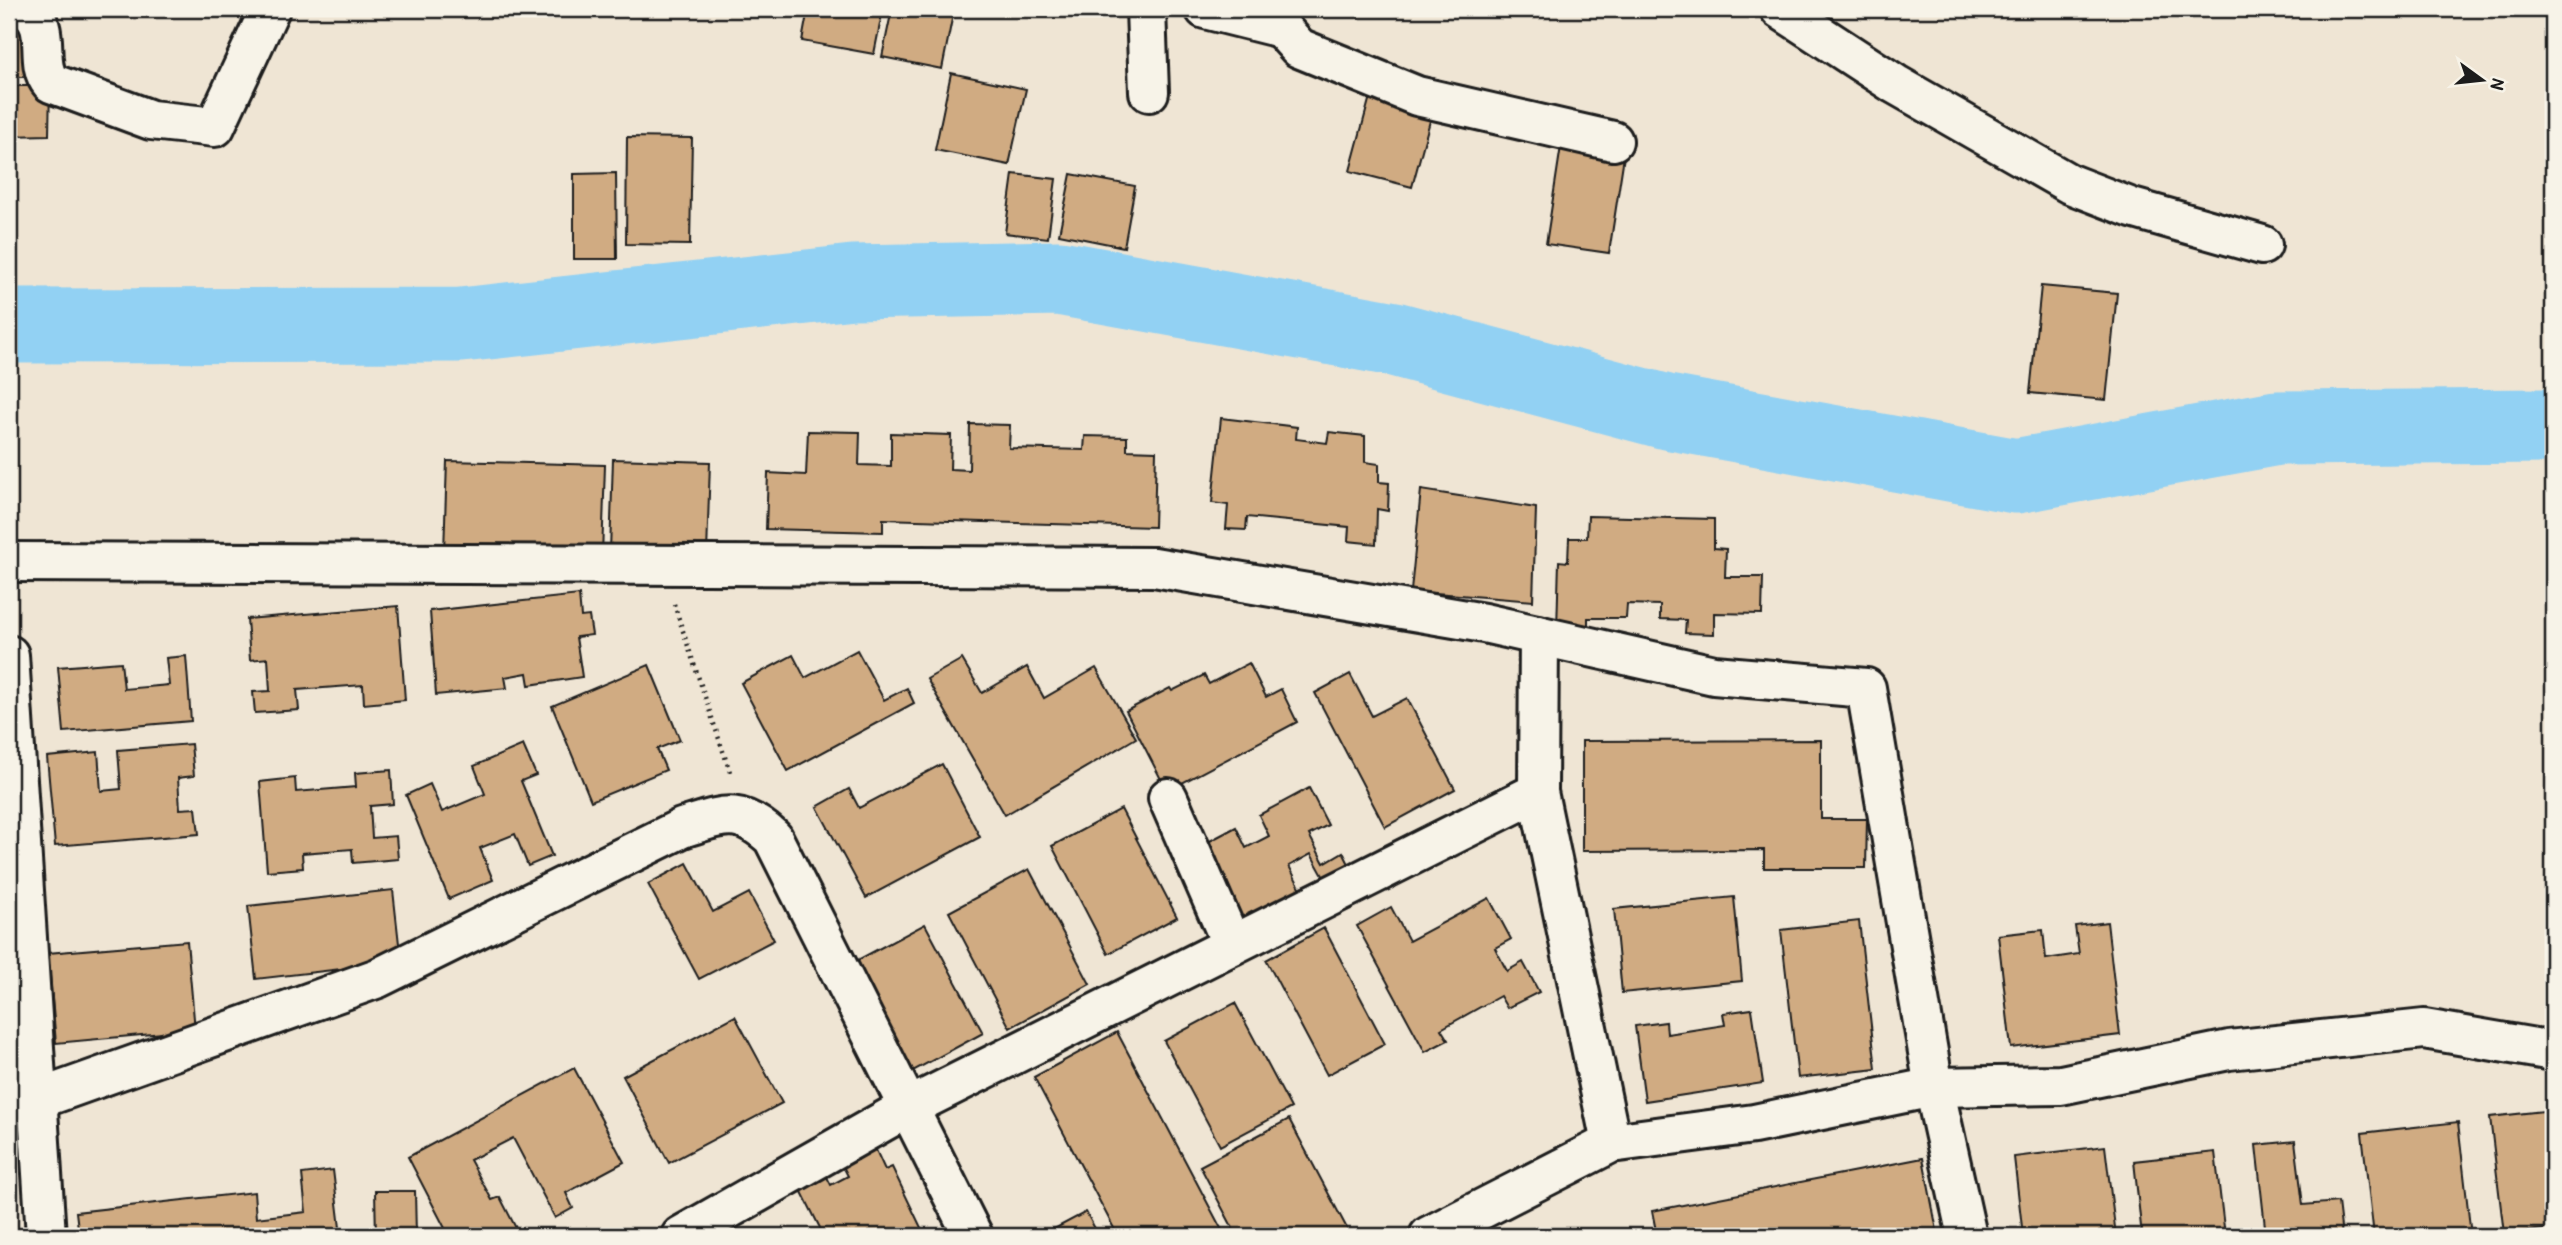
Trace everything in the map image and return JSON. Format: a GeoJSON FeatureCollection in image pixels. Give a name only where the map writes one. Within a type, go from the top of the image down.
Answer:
{"type":"FeatureCollection","features":[{"type":"Feature","properties":{"kind":"street"},"geometry":{"type":"LineString","coordinates":[[26,9],[36,17],[41,30],[46,77],[51,83],[151,120],[215,127],[270,9]]}},
{"type":"Feature","properties":{"kind":"street"},"geometry":{"type":"LineString","coordinates":[[1146,9],[1149,92]]}},
{"type":"Feature","properties":{"kind":"street"},"geometry":{"type":"LineString","coordinates":[[1205,9],[1278,18],[1299,48],[1417,96],[1613,141]]}},
{"type":"Feature","properties":{"kind":"street"},"geometry":{"type":"LineString","coordinates":[[1780,9],[1895,83],[2070,184],[2132,208],[2262,245]]}},
{"type":"Feature","properties":{"kind":"street"},"geometry":{"type":"LineString","coordinates":[[9,562],[1154,567],[1539,635],[1714,675],[1866,688],[1934,1087],[1967,1236]]}},
{"type":"Feature","properties":{"kind":"street"},"geometry":{"type":"LineString","coordinates":[[1539,635],[1538,792],[1611,1143]]}},
{"type":"Feature","properties":{"kind":"street"},"geometry":{"type":"LineString","coordinates":[[9,655],[22,1100],[46,1236]]}},
{"type":"Feature","properties":{"kind":"street"},"geometry":{"type":"LineString","coordinates":[[681,1236],[907,1108],[1538,792]]}},
{"type":"Feature","properties":{"kind":"street"},"geometry":{"type":"LineString","coordinates":[[1168,798],[1232,945]]}},
{"type":"Feature","properties":{"kind":"street"},"geometry":{"type":"LineString","coordinates":[[22,1100],[378,978],[682,828],[722,815],[744,816],[773,838],[973,1236]]}},
{"type":"Feature","properties":{"kind":"street"},"geometry":{"type":"LineString","coordinates":[[1429,1236],[1611,1143],[1754,1124],[1934,1087],[2061,1085],[2229,1050],[2424,1029],[2553,1051]]}},
{"type":"Feature","properties":{"kind":"path"},"geometry":{"type":"LineString","coordinates":[[662,565],[744,816]]}},
{"type":"Feature","properties":{"kind":"building"},"geometry":{"type":"Polygon","coordinates":[[[808,9],[883,9],[874,54],[802,41],[808,9]]]}},
{"type":"Feature","properties":{"kind":"building"},"geometry":{"type":"Polygon","coordinates":[[[892,9],[954,9],[942,69],[882,57],[892,9]]]}},
{"type":"Feature","properties":{"kind":"building"},"geometry":{"type":"Polygon","coordinates":[[[9,24],[37,24],[37,77],[9,77],[9,24]]]}},
{"type":"Feature","properties":{"kind":"building"},"geometry":{"type":"Polygon","coordinates":[[[951,73],[1026,89],[1009,165],[935,150],[951,73]]]}},
{"type":"Feature","properties":{"kind":"building"},"geometry":{"type":"Polygon","coordinates":[[[9,86],[50,86],[49,135],[9,136],[9,86]]]}},
{"type":"Feature","properties":{"kind":"building"},"geometry":{"type":"Polygon","coordinates":[[[1372,89],[1434,106],[1412,187],[1350,171],[1372,89]]]}},
{"type":"Feature","properties":{"kind":"building"},"geometry":{"type":"Polygon","coordinates":[[[627,137],[692,138],[690,245],[626,244],[627,137]]]}},
{"type":"Feature","properties":{"kind":"building"},"geometry":{"type":"Polygon","coordinates":[[[1561,146],[1624,156],[1609,253],[1546,244],[1561,146]]]}},
{"type":"Feature","properties":{"kind":"building"},"geometry":{"type":"Polygon","coordinates":[[[616,173],[617,259],[574,259],[574,174],[616,173]]]}},
{"type":"Feature","properties":{"kind":"building"},"geometry":{"type":"Polygon","coordinates":[[[1013,174],[1056,179],[1048,238],[1005,233],[1013,174]]]}},
{"type":"Feature","properties":{"kind":"building"},"geometry":{"type":"Polygon","coordinates":[[[1071,174],[1135,186],[1124,247],[1059,234],[1071,174]]]}},
{"type":"Feature","properties":{"kind":"building"},"geometry":{"type":"Polygon","coordinates":[[[2041,286],[2117,293],[2106,400],[2030,393],[2041,286]]]}},
{"type":"Feature","properties":{"kind":"building"},"geometry":{"type":"Polygon","coordinates":[[[1221,418],[1297,427],[1296,439],[1327,443],[1329,432],[1365,436],[1365,462],[1379,464],[1379,482],[1389,483],[1388,511],[1377,509],[1376,544],[1348,541],[1349,527],[1247,517],[1246,530],[1226,529],[1228,505],[1212,503],[1221,418]]]}},
{"type":"Feature","properties":{"kind":"building"},"geometry":{"type":"Polygon","coordinates":[[[970,424],[1010,425],[1009,448],[1084,450],[1085,436],[1127,437],[1127,450],[1156,451],[1154,527],[883,519],[883,532],[766,529],[768,473],[806,475],[808,431],[860,432],[859,465],[891,466],[891,433],[951,435],[950,469],[969,470],[970,424]]]}},
{"type":"Feature","properties":{"kind":"building"},"geometry":{"type":"Polygon","coordinates":[[[613,459],[710,462],[707,554],[610,552],[613,459]]]}},
{"type":"Feature","properties":{"kind":"building"},"geometry":{"type":"Polygon","coordinates":[[[447,461],[605,465],[602,556],[444,552],[447,461]]]}},
{"type":"Feature","properties":{"kind":"building"},"geometry":{"type":"Polygon","coordinates":[[[1421,490],[1536,508],[1533,601],[1411,591],[1421,490]]]}},
{"type":"Feature","properties":{"kind":"building"},"geometry":{"type":"Polygon","coordinates":[[[1588,516],[1714,519],[1714,548],[1726,549],[1725,577],[1763,577],[1762,614],[1714,613],[1714,634],[1685,633],[1686,620],[1660,619],[1660,605],[1627,604],[1626,618],[1588,618],[1588,630],[1557,629],[1559,561],[1568,562],[1569,538],[1587,538],[1588,516]]]}},
{"type":"Feature","properties":{"kind":"building"},"geometry":{"type":"Polygon","coordinates":[[[579,595],[581,617],[589,616],[592,635],[576,637],[582,677],[529,685],[527,673],[505,677],[507,688],[436,695],[430,611],[579,595]]]}},
{"type":"Feature","properties":{"kind":"building"},"geometry":{"type":"Polygon","coordinates":[[[398,606],[405,700],[364,704],[363,685],[297,690],[299,710],[255,713],[253,692],[270,691],[268,658],[250,660],[247,619],[398,606]]]}},
{"type":"Feature","properties":{"kind":"building"},"geometry":{"type":"Polygon","coordinates":[[[857,650],[884,700],[907,688],[914,703],[788,771],[741,683],[793,655],[805,678],[857,650]]]}},
{"type":"Feature","properties":{"kind":"building"},"geometry":{"type":"Polygon","coordinates":[[[186,656],[191,721],[64,732],[58,667],[121,662],[124,689],[169,685],[166,658],[186,656]]]}},
{"type":"Feature","properties":{"kind":"building"},"geometry":{"type":"Polygon","coordinates":[[[962,659],[982,693],[1027,667],[1044,698],[1096,668],[1136,738],[1005,815],[927,679],[962,659]]]}},
{"type":"Feature","properties":{"kind":"building"},"geometry":{"type":"Polygon","coordinates":[[[1249,663],[1266,697],[1281,689],[1297,722],[1167,791],[1126,711],[1170,688],[1172,691],[1204,675],[1209,684],[1249,663]]]}},
{"type":"Feature","properties":{"kind":"building"},"geometry":{"type":"Polygon","coordinates":[[[649,665],[680,740],[657,749],[666,770],[591,801],[552,706],[649,665]]]}},
{"type":"Feature","properties":{"kind":"building"},"geometry":{"type":"Polygon","coordinates":[[[1350,674],[1372,716],[1407,698],[1455,789],[1385,827],[1315,693],[1350,674]]]}},
{"type":"Feature","properties":{"kind":"building"},"geometry":{"type":"Polygon","coordinates":[[[1821,740],[1821,819],[1867,819],[1866,868],[1764,868],[1764,850],[1582,851],[1582,741],[1821,740]]]}},
{"type":"Feature","properties":{"kind":"building"},"geometry":{"type":"Polygon","coordinates":[[[191,744],[194,776],[178,778],[180,809],[196,808],[199,834],[55,846],[47,757],[98,752],[101,791],[121,789],[118,750],[191,744]]]}},
{"type":"Feature","properties":{"kind":"building"},"geometry":{"type":"Polygon","coordinates":[[[523,745],[536,775],[521,781],[552,856],[528,866],[515,834],[480,848],[493,880],[449,899],[406,795],[430,784],[442,812],[485,794],[474,766],[523,745]]]}},
{"type":"Feature","properties":{"kind":"building"},"geometry":{"type":"Polygon","coordinates":[[[942,764],[980,837],[866,898],[817,807],[849,789],[859,808],[942,764]]]}},
{"type":"Feature","properties":{"kind":"building"},"geometry":{"type":"Polygon","coordinates":[[[391,770],[393,804],[370,806],[372,838],[396,836],[398,859],[353,863],[352,849],[302,853],[303,868],[267,871],[260,782],[295,778],[296,792],[356,787],[355,773],[391,770]]]}},
{"type":"Feature","properties":{"kind":"building"},"geometry":{"type":"Polygon","coordinates":[[[1309,788],[1328,825],[1309,835],[1324,863],[1343,852],[1352,870],[1327,883],[1311,854],[1289,866],[1304,895],[1238,931],[1195,849],[1236,827],[1246,848],[1269,836],[1259,815],[1309,788]]]}},
{"type":"Feature","properties":{"kind":"building"},"geometry":{"type":"Polygon","coordinates":[[[1121,809],[1177,917],[1108,954],[1052,846],[1121,809]]]}},
{"type":"Feature","properties":{"kind":"building"},"geometry":{"type":"Polygon","coordinates":[[[687,863],[713,912],[749,893],[774,940],[699,979],[648,884],[687,863]]]}},
{"type":"Feature","properties":{"kind":"building"},"geometry":{"type":"Polygon","coordinates":[[[1029,869],[1090,984],[1010,1028],[949,912],[1029,869]]]}},
{"type":"Feature","properties":{"kind":"building"},"geometry":{"type":"Polygon","coordinates":[[[393,890],[401,962],[256,979],[248,906],[393,890]]]}},
{"type":"Feature","properties":{"kind":"building"},"geometry":{"type":"Polygon","coordinates":[[[1734,897],[1742,981],[1622,993],[1614,909],[1734,897]]]}},
{"type":"Feature","properties":{"kind":"building"},"geometry":{"type":"Polygon","coordinates":[[[1489,898],[1511,939],[1495,948],[1507,971],[1523,962],[1539,992],[1507,1008],[1500,996],[1441,1029],[1448,1040],[1425,1052],[1357,926],[1391,907],[1409,941],[1489,898]]]}},
{"type":"Feature","properties":{"kind":"building"},"geometry":{"type":"Polygon","coordinates":[[[1859,921],[1876,1069],[1798,1078],[1781,930],[1859,921]]]}},
{"type":"Feature","properties":{"kind":"building"},"geometry":{"type":"Polygon","coordinates":[[[2107,922],[2120,1035],[2011,1048],[1998,935],[2043,930],[2046,959],[2079,954],[2075,926],[2107,922]]]}},
{"type":"Feature","properties":{"kind":"building"},"geometry":{"type":"Polygon","coordinates":[[[925,924],[983,1033],[913,1071],[854,962],[925,924]]]}},
{"type":"Feature","properties":{"kind":"building"},"geometry":{"type":"Polygon","coordinates":[[[1324,928],[1385,1044],[1327,1075],[1266,960],[1324,928]]]}},
{"type":"Feature","properties":{"kind":"building"},"geometry":{"type":"Polygon","coordinates":[[[187,941],[195,1030],[56,1043],[48,953],[187,941]]]}},
{"type":"Feature","properties":{"kind":"building"},"geometry":{"type":"Polygon","coordinates":[[[1235,1003],[1291,1108],[1220,1146],[1164,1041],[1235,1003]]]}},
{"type":"Feature","properties":{"kind":"building"},"geometry":{"type":"Polygon","coordinates":[[[1752,1009],[1763,1083],[1645,1101],[1635,1026],[1666,1022],[1667,1034],[1725,1025],[1723,1013],[1752,1009]]]}},
{"type":"Feature","properties":{"kind":"building"},"geometry":{"type":"Polygon","coordinates":[[[735,1016],[782,1103],[669,1163],[623,1076],[735,1016]]]}},
{"type":"Feature","properties":{"kind":"building"},"geometry":{"type":"Polygon","coordinates":[[[1117,1032],[1225,1236],[1118,1236],[1034,1077],[1117,1032]]]}},
{"type":"Feature","properties":{"kind":"building"},"geometry":{"type":"Polygon","coordinates":[[[574,1068],[624,1162],[566,1193],[573,1208],[555,1218],[513,1138],[470,1160],[492,1200],[500,1197],[520,1236],[449,1236],[408,1157],[574,1068]]]}},
{"type":"Feature","properties":{"kind":"building"},"geometry":{"type":"Polygon","coordinates":[[[2553,1110],[2553,1235],[2552,1228],[2504,1234],[2490,1117],[2553,1110]]]}},
{"type":"Feature","properties":{"kind":"building"},"geometry":{"type":"Polygon","coordinates":[[[1289,1119],[1351,1236],[1237,1236],[1200,1166],[1289,1119]]]}},
{"type":"Feature","properties":{"kind":"building"},"geometry":{"type":"Polygon","coordinates":[[[2458,1122],[2471,1236],[2374,1236],[2362,1133],[2458,1122]]]}},
{"type":"Feature","properties":{"kind":"building"},"geometry":{"type":"Polygon","coordinates":[[[9,1126],[17,1182],[9,1183],[9,1126]]]}},
{"type":"Feature","properties":{"kind":"building"},"geometry":{"type":"Polygon","coordinates":[[[870,1137],[885,1170],[892,1167],[925,1236],[824,1236],[793,1174],[819,1161],[831,1185],[848,1176],[836,1153],[870,1137]]]}},
{"type":"Feature","properties":{"kind":"building"},"geometry":{"type":"Polygon","coordinates":[[[2295,1141],[2303,1205],[2338,1202],[2342,1236],[2266,1236],[2256,1145],[2295,1141]]]}},
{"type":"Feature","properties":{"kind":"building"},"geometry":{"type":"Polygon","coordinates":[[[2105,1146],[2116,1236],[2023,1236],[2014,1157],[2105,1146]]]}},
{"type":"Feature","properties":{"kind":"building"},"geometry":{"type":"Polygon","coordinates":[[[2215,1152],[2225,1236],[2142,1236],[2134,1161],[2215,1152]]]}},
{"type":"Feature","properties":{"kind":"building"},"geometry":{"type":"Polygon","coordinates":[[[1923,1158],[1938,1236],[1657,1236],[1652,1211],[1923,1158]]]}},
{"type":"Feature","properties":{"kind":"building"},"geometry":{"type":"Polygon","coordinates":[[[333,1170],[341,1236],[79,1236],[76,1212],[254,1192],[256,1218],[306,1212],[302,1174],[333,1170]]]}},
{"type":"Feature","properties":{"kind":"building"},"geometry":{"type":"Polygon","coordinates":[[[375,1191],[415,1191],[416,1236],[376,1236],[375,1191]]]}},
{"type":"Feature","properties":{"kind":"building"},"geometry":{"type":"Polygon","coordinates":[[[1086,1212],[1099,1236],[1041,1236],[1086,1212]]]}},
{"type":"Feature","properties":{"kind":"waterway"},"geometry":{"type":"LineString","coordinates":[[9,326],[461,325],[853,282],[1059,278],[1394,339],[1667,412],[2016,476],[2277,428],[2553,426]]}}]}
